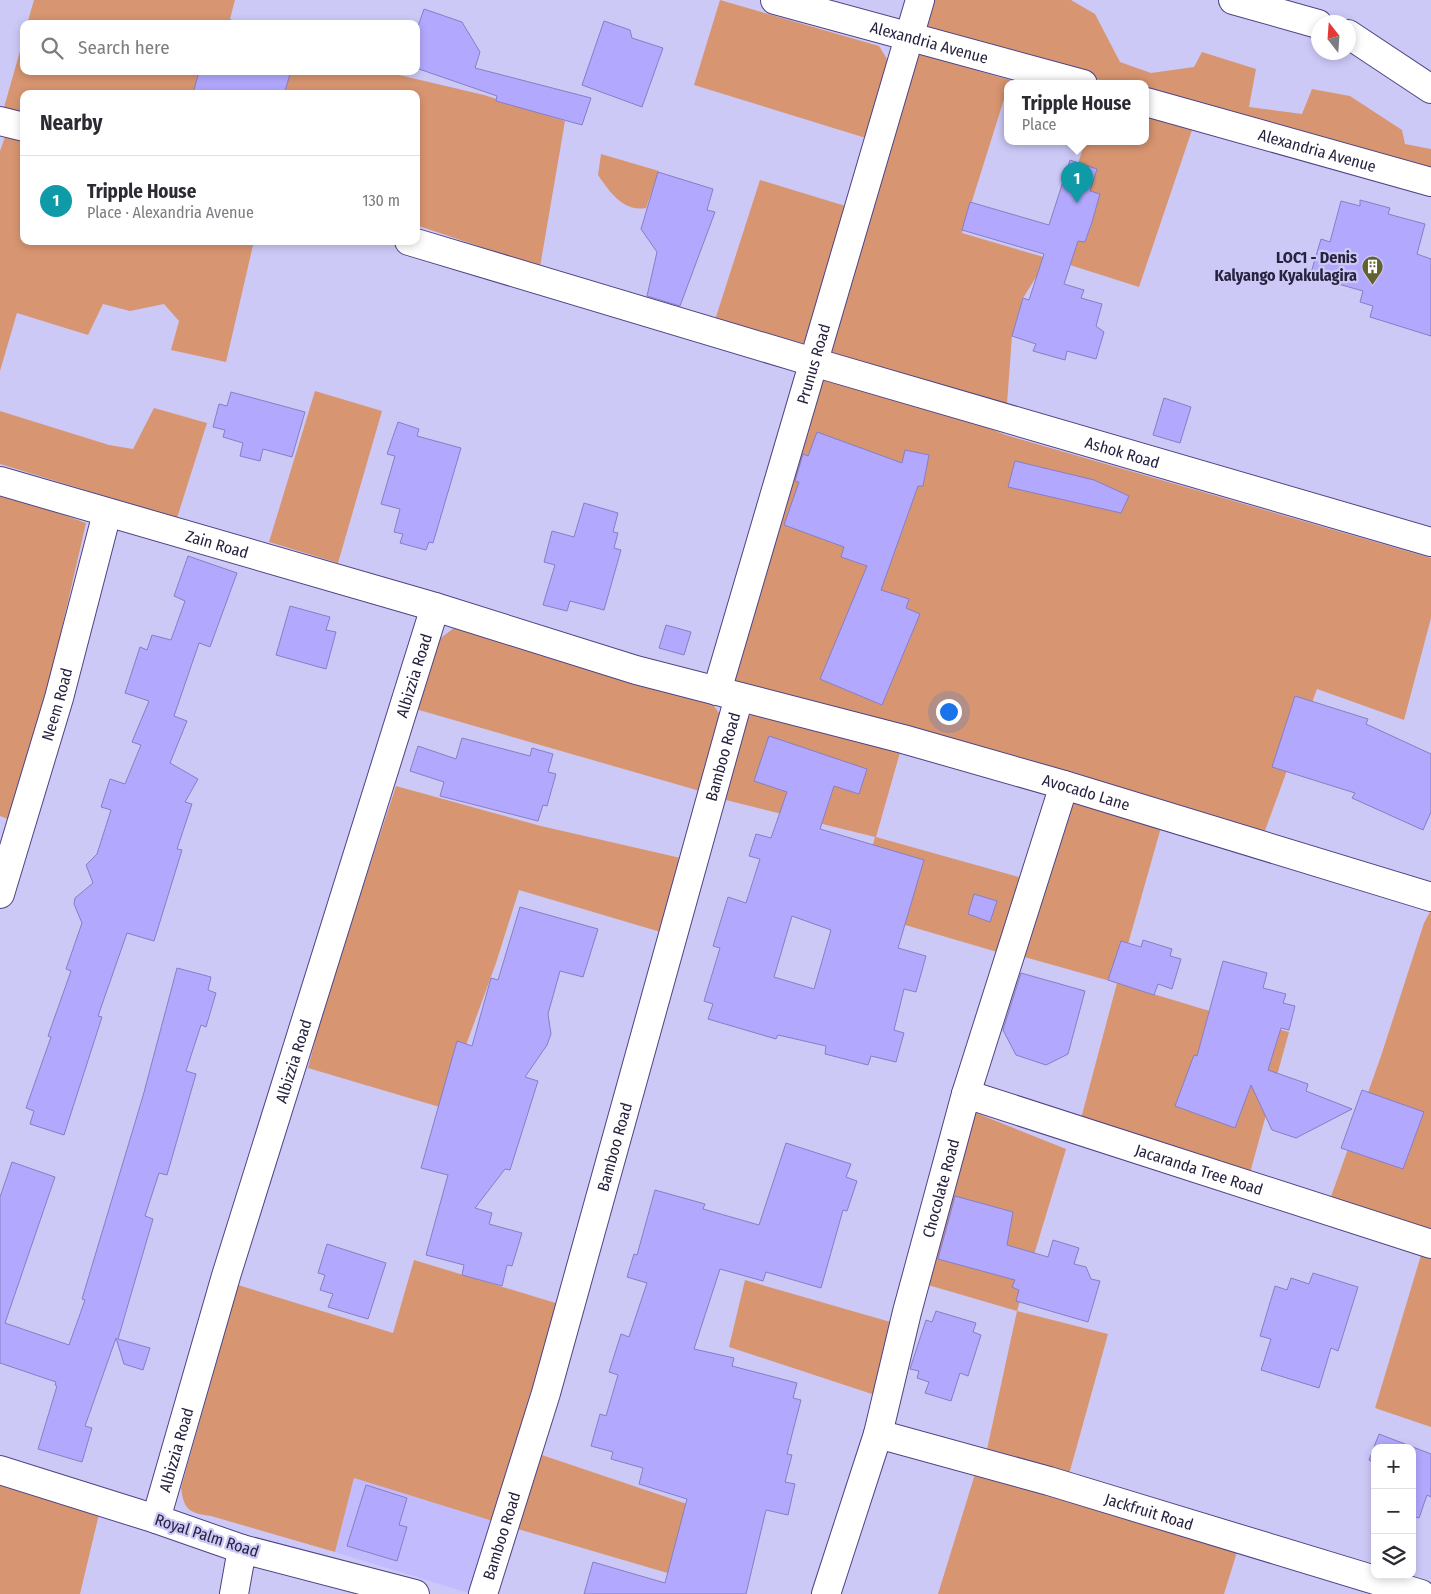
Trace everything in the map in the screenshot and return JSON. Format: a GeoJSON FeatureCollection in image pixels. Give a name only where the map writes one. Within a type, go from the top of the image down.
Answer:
{"type":"FeatureCollection","features":[{"type":"Feature","properties":{"kind":"street","name":"Alexandria Avenue"},"geometry":{"type":"LineString","coordinates":[[775,0],[1069,80]]}},
{"type":"Feature","properties":{"kind":"street","name":"Prunus Road"},"geometry":{"type":"LineString","coordinates":[[728,694],[813,362],[920,0]]}},
{"type":"Feature","properties":{"kind":"street"},"geometry":{"type":"LineString","coordinates":[[1233,0],[1311,22]]}},
{"type":"Feature","properties":{"kind":"street"},"geometry":{"type":"LineString","coordinates":[[1356,39],[1431,89]]}},
{"type":"Feature","properties":{"kind":"street","name":"Alexandria Avenue"},"geometry":{"type":"LineString","coordinates":[[1149,103],[1431,182]]}},
{"type":"Feature","properties":{"kind":"street"},"geometry":{"type":"LineString","coordinates":[[0,121],[20,126]]}},
{"type":"Feature","properties":{"kind":"street","name":"Ashok Road"},"geometry":{"type":"LineString","coordinates":[[420,245],[813,362],[1431,542]]}},
{"type":"Feature","properties":{"kind":"street","name":"Zain Road"},"geometry":{"type":"LineString","coordinates":[[0,481],[435,607],[627,668],[728,694]]}},
{"type":"Feature","properties":{"kind":"street","name":"Neem Road"},"geometry":{"type":"LineString","coordinates":[[0,894],[59,698],[107,513]]}},
{"type":"Feature","properties":{"kind":"street","name":"Albizzia Road"},"geometry":{"type":"LineString","coordinates":[[156,1519],[232,1257],[435,607]]}},
{"type":"Feature","properties":{"kind":"street","name":"Avocado Lane"},"geometry":{"type":"LineString","coordinates":[[728,694],[903,739],[1064,785],[1431,897]]}},
{"type":"Feature","properties":{"kind":"street","name":"Bamboo Road"},"geometry":{"type":"LineString","coordinates":[[483,1594],[546,1393],[728,694]]}},
{"type":"Feature","properties":{"kind":"street","name":"Chocolate Road"},"geometry":{"type":"LineString","coordinates":[[826,1594],[878,1434],[907,1312],[966,1094],[1064,785]]}},
{"type":"Feature","properties":{"kind":"street","name":"Jacaranda Tree Road"},"geometry":{"type":"LineString","coordinates":[[966,1094],[1431,1244]]}},
{"type":"Feature","properties":{"kind":"street","name":"Jackfruit Road"},"geometry":{"type":"LineString","coordinates":[[878,1434],[1058,1484],[1421,1594]]}},
{"type":"Feature","properties":{"kind":"street","name":"Royal Palm Road"},"geometry":{"type":"LineString","coordinates":[[0,1470],[156,1519],[242,1549],[311,1565],[415,1594]]}},
{"type":"Feature","properties":{"kind":"street"},"geometry":{"type":"LineString","coordinates":[[234,1594],[242,1549]]}},
{"type":"Feature","properties":{"kind":"shaded area"},"geometry":{"type":"Polygon","coordinates":[[[34,0],[235,0],[230,19],[233,20],[28,20],[34,0]]]}},
{"type":"Feature","properties":{"kind":"shaded area"},"geometry":{"type":"Polygon","coordinates":[[[720,0],[879,46],[887,59],[869,139],[694,85],[720,0]]]}},
{"type":"Feature","properties":{"kind":"shaded area"},"geometry":{"type":"Polygon","coordinates":[[[908,0],[1071,0],[1095,14],[1120,62],[1151,73],[1194,67],[1202,52],[1256,69],[1249,107],[1302,114],[1312,89],[1350,96],[1402,130],[1405,144],[1431,149],[1431,173],[1149,94],[1149,80],[1100,80],[902,24],[908,0]]]}},
{"type":"Feature","properties":{"kind":"shaded area"},"geometry":{"type":"Polygon","coordinates":[[[20,51],[20,75],[399,75],[484,95],[565,121],[540,267],[420,226],[420,90],[20,90],[20,116],[3,111],[20,51]]]}},
{"type":"Feature","properties":{"kind":"shaded area"},"geometry":{"type":"Polygon","coordinates":[[[920,54],[1010,80],[1004,80],[1004,99],[962,233],[1047,258],[1084,145],[1149,145],[1149,118],[1192,130],[1139,287],[1048,258],[1023,298],[1012,336],[1007,404],[914,383],[828,354],[910,58],[920,54]]]}},
{"type":"Feature","properties":{"kind":"shaded area"},"geometry":{"type":"Polygon","coordinates":[[[7,131],[20,134],[20,245],[253,245],[226,362],[171,350],[179,321],[164,304],[130,311],[103,304],[88,335],[17,313],[0,371],[0,151],[7,131]]]}},
{"type":"Feature","properties":{"kind":"shaded area"},"geometry":{"type":"Polygon","coordinates":[[[601,154],[659,171],[646,208],[630,207],[624,204],[607,188],[598,175],[601,154]]]}},
{"type":"Feature","properties":{"kind":"shaded area"},"geometry":{"type":"Polygon","coordinates":[[[760,180],[852,208],[806,353],[714,323],[760,180]]]}},
{"type":"Feature","properties":{"kind":"shaded area"},"geometry":{"type":"Polygon","coordinates":[[[808,358],[1006,435],[1431,558],[1431,618],[1404,720],[1317,689],[1263,836],[1076,773],[818,706],[721,677],[808,358]]]}},
{"type":"Feature","properties":{"kind":"shaded area"},"geometry":{"type":"Polygon","coordinates":[[[315,391],[382,411],[338,563],[269,542],[315,391]]]}},
{"type":"Feature","properties":{"kind":"shaded area"},"geometry":{"type":"Polygon","coordinates":[[[154,408],[207,423],[177,518],[0,464],[0,411],[109,445],[133,449],[154,408]]]}},
{"type":"Feature","properties":{"kind":"shaded area"},"geometry":{"type":"Polygon","coordinates":[[[0,492],[86,523],[37,736],[8,819],[0,816],[0,492]]]}},
{"type":"Feature","properties":{"kind":"shaded area"},"geometry":{"type":"Polygon","coordinates":[[[470,624],[496,631],[588,670],[703,697],[714,706],[722,717],[700,791],[412,708],[438,640],[454,628],[470,624]]]}},
{"type":"Feature","properties":{"kind":"shaded area"},"geometry":{"type":"Polygon","coordinates":[[[760,710],[901,749],[876,837],[1026,879],[1004,954],[854,910],[875,837],[722,799],[743,720],[760,710]]]}},
{"type":"Feature","properties":{"kind":"shaded area"},"geometry":{"type":"Polygon","coordinates":[[[396,786],[541,826],[685,859],[664,933],[519,890],[496,963],[443,1108],[308,1068],[325,1002],[396,786]]]}},
{"type":"Feature","properties":{"kind":"shaded area"},"geometry":{"type":"Polygon","coordinates":[[[1089,803],[1162,824],[1117,983],[1021,956],[1065,812],[1074,804],[1089,803]]]}},
{"type":"Feature","properties":{"kind":"shaded area"},"geometry":{"type":"Polygon","coordinates":[[[1431,910],[1431,1232],[1328,1205],[1381,1056],[1424,923],[1431,910]]]}},
{"type":"Feature","properties":{"kind":"shaded area"},"geometry":{"type":"Polygon","coordinates":[[[1117,983],[1289,1032],[1248,1180],[1079,1126],[1117,983]]]}},
{"type":"Feature","properties":{"kind":"shaded area"},"geometry":{"type":"Polygon","coordinates":[[[966,1109],[1066,1149],[1017,1311],[911,1280],[966,1109]]]}},
{"type":"Feature","properties":{"kind":"shaded area"},"geometry":{"type":"Polygon","coordinates":[[[1422,1252],[1431,1254],[1431,1427],[1375,1408],[1422,1252]]]}},
{"type":"Feature","properties":{"kind":"shaded area"},"geometry":{"type":"Polygon","coordinates":[[[414,1260],[559,1304],[496,1522],[354,1478],[335,1552],[193,1512],[189,1509],[184,1501],[181,1488],[238,1285],[393,1333],[414,1260]]]}},
{"type":"Feature","properties":{"kind":"shaded area"},"geometry":{"type":"Polygon","coordinates":[[[745,1280],[901,1325],[875,1395],[729,1347],[745,1280]]]}},
{"type":"Feature","properties":{"kind":"shaded area"},"geometry":{"type":"Polygon","coordinates":[[[1017,1311],[1108,1334],[1068,1478],[986,1454],[1017,1311]]]}},
{"type":"Feature","properties":{"kind":"shaded area"},"geometry":{"type":"Polygon","coordinates":[[[536,1453],[690,1505],[671,1574],[511,1527],[536,1453]]]}},
{"type":"Feature","properties":{"kind":"shaded area"},"geometry":{"type":"Polygon","coordinates":[[[975,1474],[1045,1490],[1237,1552],[1224,1594],[938,1594],[975,1474]]]}},
{"type":"Feature","properties":{"kind":"shaded area"},"geometry":{"type":"Polygon","coordinates":[[[354,1478],[496,1522],[472,1594],[335,1552],[354,1478]]]}},
{"type":"Feature","properties":{"kind":"shaded area"},"geometry":{"type":"Polygon","coordinates":[[[0,1481],[99,1514],[80,1594],[0,1594],[0,1481]]]}},
{"type":"Feature","properties":{"kind":"building"},"geometry":{"type":"Polygon","coordinates":[[[424,9],[462,22],[480,52],[475,68],[591,98],[582,125],[496,101],[497,96],[420,69],[420,20],[424,9]]]}},
{"type":"Feature","properties":{"kind":"building"},"geometry":{"type":"Polygon","coordinates":[[[604,21],[630,30],[632,38],[663,48],[642,107],[582,85],[604,21]]]}},
{"type":"Feature","properties":{"kind":"building"},"geometry":{"type":"Polygon","coordinates":[[[198,75],[290,75],[285,90],[194,90],[198,75]]]}},
{"type":"Feature","properties":{"kind":"building"},"geometry":{"type":"Polygon","coordinates":[[[1070,160],[1097,169],[1090,191],[1100,194],[1092,222],[1085,242],[1078,241],[1064,284],[1084,290],[1081,298],[1102,304],[1096,326],[1104,332],[1096,359],[1067,351],[1065,360],[1033,351],[1036,344],[1012,336],[1023,298],[1029,300],[1044,254],[962,230],[970,202],[1049,225],[1070,160]]]}},
{"type":"Feature","properties":{"kind":"building"},"geometry":{"type":"Polygon","coordinates":[[[658,172],[713,189],[707,210],[715,212],[680,306],[647,296],[657,252],[641,229],[658,172]]]}},
{"type":"Feature","properties":{"kind":"building"},"geometry":{"type":"Polygon","coordinates":[[[1360,200],[1390,208],[1388,214],[1425,224],[1417,254],[1431,259],[1431,336],[1370,317],[1373,306],[1360,302],[1363,291],[1310,276],[1321,239],[1330,242],[1341,201],[1360,206],[1360,200]]]}},
{"type":"Feature","properties":{"kind":"building"},"geometry":{"type":"Polygon","coordinates":[[[231,392],[305,412],[292,457],[263,449],[260,461],[240,456],[243,443],[223,437],[225,430],[213,427],[219,404],[227,406],[231,392]]]}},
{"type":"Feature","properties":{"kind":"building"},"geometry":{"type":"Polygon","coordinates":[[[1164,398],[1191,407],[1180,443],[1153,435],[1164,398]]]}},
{"type":"Feature","properties":{"kind":"building"},"geometry":{"type":"Polygon","coordinates":[[[398,422],[419,429],[417,436],[461,448],[433,543],[429,542],[426,550],[400,543],[403,534],[394,532],[400,509],[381,504],[395,456],[387,454],[398,422]]]}},
{"type":"Feature","properties":{"kind":"building"},"geometry":{"type":"Polygon","coordinates":[[[817,432],[902,463],[905,450],[929,455],[923,486],[918,486],[881,590],[909,599],[906,608],[920,614],[882,705],[820,679],[867,566],[841,557],[844,547],[784,525],[799,482],[795,481],[803,454],[808,456],[817,432]]]}},
{"type":"Feature","properties":{"kind":"building"},"geometry":{"type":"Polygon","coordinates":[[[1015,461],[1094,480],[1129,496],[1121,513],[1008,487],[1015,461]]]}},
{"type":"Feature","properties":{"kind":"building"},"geometry":{"type":"Polygon","coordinates":[[[584,503],[618,513],[613,532],[618,533],[614,548],[621,550],[604,610],[570,601],[567,611],[543,605],[555,565],[544,562],[552,531],[574,537],[584,503]]]}},
{"type":"Feature","properties":{"kind":"building"},"geometry":{"type":"Polygon","coordinates":[[[188,556],[237,573],[210,647],[199,643],[174,716],[187,721],[170,763],[198,779],[185,802],[192,804],[177,849],[182,850],[154,941],[127,933],[98,1016],[102,1017],[64,1135],[30,1124],[34,1111],[26,1108],[51,1037],[48,1036],[71,971],[66,969],[82,923],[74,904],[75,898],[93,883],[86,865],[97,854],[111,810],[101,807],[110,779],[125,784],[141,745],[132,742],[149,701],[125,693],[140,647],[147,650],[152,635],[171,640],[185,601],[174,596],[188,556]]]}},
{"type":"Feature","properties":{"kind":"building"},"geometry":{"type":"Polygon","coordinates":[[[290,606],[330,617],[326,630],[336,632],[326,669],[276,655],[290,606]]]}},
{"type":"Feature","properties":{"kind":"building"},"geometry":{"type":"Polygon","coordinates":[[[666,625],[691,632],[684,655],[659,648],[666,625]]]}},
{"type":"Feature","properties":{"kind":"building"},"geometry":{"type":"Polygon","coordinates":[[[1295,696],[1368,719],[1366,724],[1431,754],[1431,812],[1423,830],[1352,798],[1355,793],[1272,767],[1295,696]]]}},
{"type":"Feature","properties":{"kind":"building"},"geometry":{"type":"Polygon","coordinates":[[[769,736],[867,769],[859,794],[834,786],[820,829],[924,860],[898,948],[926,956],[916,992],[904,989],[894,1030],[904,1033],[896,1062],[871,1056],[868,1065],[825,1054],[826,1046],[778,1035],[776,1039],[708,1019],[713,1004],[704,1001],[720,948],[713,946],[728,897],[746,903],[760,859],[749,856],[756,834],[771,838],[787,792],[754,781],[769,736]],[[792,916],[774,977],[814,989],[831,930],[792,916]]]}},
{"type":"Feature","properties":{"kind":"building"},"geometry":{"type":"Polygon","coordinates":[[[462,738],[530,756],[532,748],[553,754],[548,772],[556,774],[547,806],[543,805],[538,821],[440,796],[444,782],[410,771],[418,746],[456,759],[462,738]]]}},
{"type":"Feature","properties":{"kind":"building"},"geometry":{"type":"Polygon","coordinates":[[[974,894],[997,901],[990,922],[968,914],[974,894]]]}},
{"type":"Feature","properties":{"kind":"building"},"geometry":{"type":"Polygon","coordinates":[[[520,907],[598,929],[583,977],[560,971],[548,1014],[551,1034],[547,1045],[525,1077],[538,1081],[510,1170],[505,1169],[475,1208],[492,1213],[489,1224],[522,1233],[512,1266],[507,1265],[502,1286],[462,1275],[464,1265],[426,1255],[448,1175],[421,1168],[457,1041],[472,1046],[491,978],[498,980],[520,907]]]}},
{"type":"Feature","properties":{"kind":"building"},"geometry":{"type":"Polygon","coordinates":[[[1143,940],[1172,949],[1170,956],[1181,959],[1172,989],[1158,984],[1154,995],[1108,980],[1121,941],[1141,947],[1143,940]]]}},
{"type":"Feature","properties":{"kind":"building"},"geometry":{"type":"Polygon","coordinates":[[[1223,961],[1267,973],[1263,988],[1286,994],[1283,1003],[1295,1006],[1289,1030],[1281,1028],[1268,1070],[1308,1084],[1306,1091],[1352,1109],[1296,1138],[1272,1130],[1251,1085],[1235,1128],[1175,1106],[1194,1055],[1197,1056],[1223,961]]]}},
{"type":"Feature","properties":{"kind":"building"},"geometry":{"type":"Polygon","coordinates":[[[177,968],[211,977],[208,990],[216,993],[206,1027],[201,1025],[186,1071],[196,1074],[167,1175],[159,1173],[145,1216],[153,1219],[118,1339],[150,1348],[143,1370],[124,1364],[116,1338],[85,1426],[92,1428],[82,1462],[38,1449],[57,1386],[55,1385],[56,1382],[0,1363],[0,1197],[12,1162],[55,1177],[5,1323],[69,1345],[85,1300],[82,1299],[143,1096],[177,968]]]}},
{"type":"Feature","properties":{"kind":"building"},"geometry":{"type":"Polygon","coordinates":[[[1021,973],[1085,991],[1068,1054],[1046,1065],[1016,1055],[1003,1030],[1021,973]]]}},
{"type":"Feature","properties":{"kind":"building"},"geometry":{"type":"Polygon","coordinates":[[[1362,1090],[1424,1112],[1403,1169],[1341,1148],[1362,1090]]]}},
{"type":"Feature","properties":{"kind":"building"},"geometry":{"type":"Polygon","coordinates":[[[786,1143],[851,1164],[846,1177],[857,1181],[847,1211],[843,1210],[821,1288],[766,1272],[763,1281],[720,1269],[694,1349],[734,1358],[732,1366],[797,1383],[793,1398],[801,1400],[787,1454],[792,1455],[785,1482],[795,1484],[788,1515],[766,1510],[746,1594],[584,1594],[593,1562],[665,1583],[687,1499],[639,1484],[643,1468],[611,1459],[613,1452],[591,1446],[600,1414],[606,1416],[618,1375],[609,1372],[621,1334],[629,1337],[647,1283],[627,1277],[634,1254],[637,1255],[655,1190],[705,1204],[703,1209],[759,1225],[786,1143]]]}},
{"type":"Feature","properties":{"kind":"building"},"geometry":{"type":"Polygon","coordinates":[[[955,1196],[1013,1212],[1007,1245],[1048,1257],[1053,1240],[1079,1248],[1074,1264],[1086,1267],[1091,1279],[1100,1281],[1088,1322],[1016,1301],[1019,1290],[1012,1287],[1015,1280],[938,1259],[955,1196]]]}},
{"type":"Feature","properties":{"kind":"building"},"geometry":{"type":"Polygon","coordinates":[[[327,1244],[386,1263],[368,1319],[328,1307],[333,1294],[320,1290],[325,1275],[318,1273],[327,1244]]]}},
{"type":"Feature","properties":{"kind":"building"},"geometry":{"type":"Polygon","coordinates":[[[1313,1273],[1358,1287],[1338,1351],[1331,1348],[1319,1388],[1261,1370],[1271,1339],[1260,1336],[1275,1286],[1287,1290],[1291,1278],[1309,1284],[1313,1273]]]}},
{"type":"Feature","properties":{"kind":"building"},"geometry":{"type":"Polygon","coordinates":[[[936,1311],[976,1323],[973,1332],[981,1335],[968,1376],[960,1373],[951,1401],[925,1393],[929,1382],[917,1378],[919,1371],[910,1369],[926,1320],[932,1322],[936,1311]]]}},
{"type":"Feature","properties":{"kind":"building"},"geometry":{"type":"Polygon","coordinates":[[[1379,1434],[1405,1444],[1375,1444],[1379,1434]]]}},
{"type":"Feature","properties":{"kind":"building"},"geometry":{"type":"Polygon","coordinates":[[[1416,1448],[1431,1454],[1431,1497],[1427,1495],[1419,1518],[1416,1517],[1416,1448]]]}},
{"type":"Feature","properties":{"kind":"building"},"geometry":{"type":"Polygon","coordinates":[[[366,1485],[407,1498],[399,1525],[407,1527],[397,1561],[347,1546],[366,1485]]]}},
{"type":"Feature","properties":{"kind":"place","name":"Tripple House"},"geometry":{"type":"Point","coordinates":[1077,203]}},
{"type":"Feature","properties":{"kind":"place","name":"LOC1 - Denis Kalyango Kyakulagira"},"geometry":{"type":"Point","coordinates":[1373,285]}}]}
